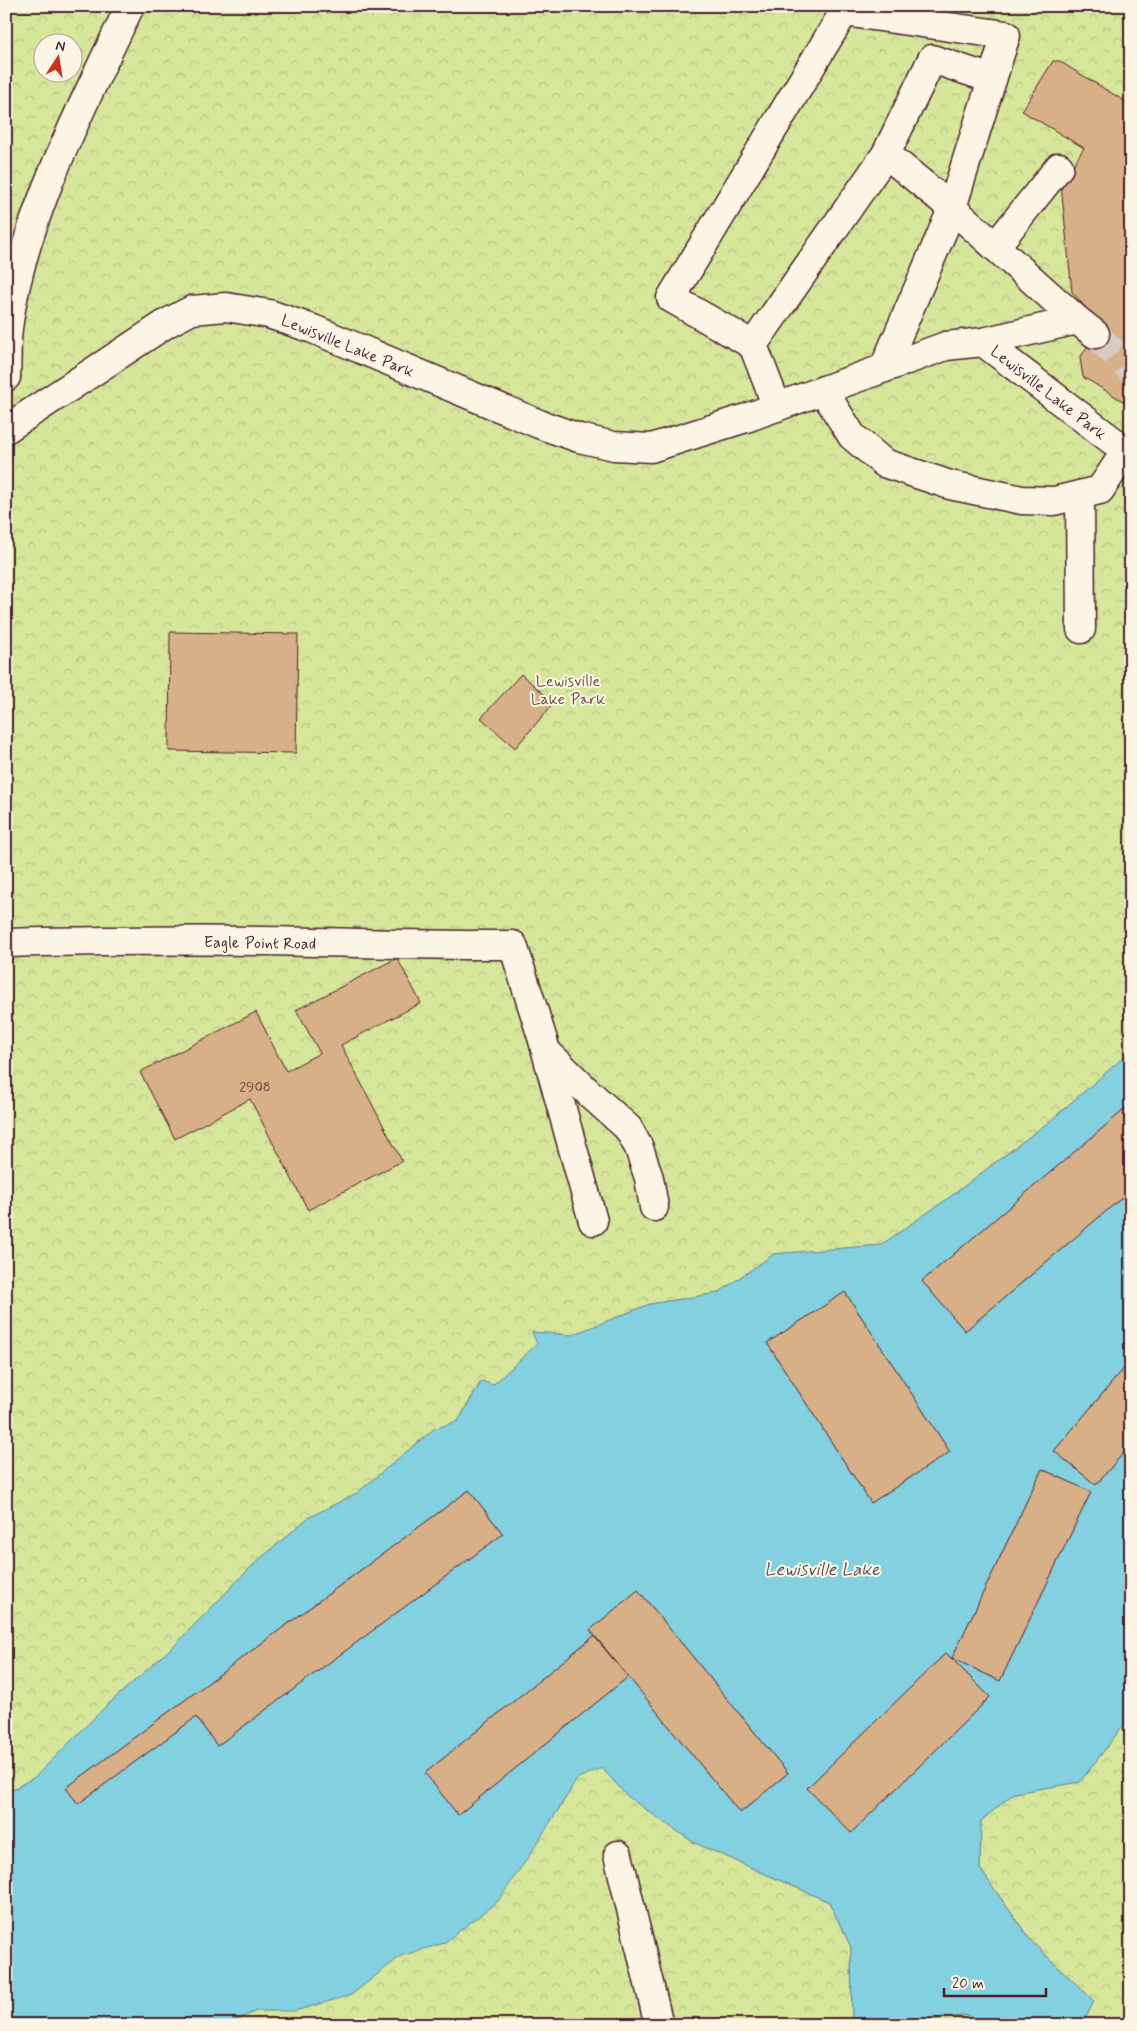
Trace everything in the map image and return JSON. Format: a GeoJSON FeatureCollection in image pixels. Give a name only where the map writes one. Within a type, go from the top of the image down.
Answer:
{"type":"FeatureCollection","features":[{"type":"Feature","properties":{"kind":"street"},"geometry":{"type":"LineString","coordinates":[[6,377],[8,329],[21,264],[39,208],[73,125],[130,6]]}},
{"type":"Feature","properties":{"kind":"street"},"geometry":{"type":"LineString","coordinates":[[778,407],[753,345],[671,298],[844,12],[1006,35],[952,208],[884,368]]}},
{"type":"Feature","properties":{"kind":"street"},"geometry":{"type":"LineString","coordinates":[[753,345],[886,154],[932,58],[932,25]]}},
{"type":"Feature","properties":{"kind":"street"},"geometry":{"type":"LineString","coordinates":[[932,58],[992,79]]}},
{"type":"Feature","properties":{"kind":"street"},"geometry":{"type":"LineString","coordinates":[[886,154],[952,208],[1086,327],[983,342]]}},
{"type":"Feature","properties":{"kind":"street"},"geometry":{"type":"LineString","coordinates":[[996,247],[1059,166]]}},
{"type":"Feature","properties":{"kind":"street","name":"Lewisville Lake Park"},"geometry":{"type":"LineString","coordinates":[[6,429],[167,323],[192,310],[226,307],[269,314],[314,329],[539,424],[579,438],[614,446],[651,448],[778,407],[823,390],[946,346],[983,342],[1128,448],[1100,490],[1054,501],[1022,500],[950,485],[884,463],[852,436],[823,390]]}},
{"type":"Feature","properties":{"kind":"street"},"geometry":{"type":"LineString","coordinates":[[1080,495],[1080,629]]}},
{"type":"Feature","properties":{"kind":"street","name":"Eagle Point Road"},"geometry":{"type":"LineString","coordinates":[[6,943],[98,940],[462,946],[513,945],[546,1051]]}},
{"type":"Feature","properties":{"kind":"street"},"geometry":{"type":"LineString","coordinates":[[546,1051],[628,1128],[639,1148],[649,1178],[654,1206]]}},
{"type":"Feature","properties":{"kind":"street"},"geometry":{"type":"LineString","coordinates":[[546,1051],[593,1220]]}},
{"type":"Feature","properties":{"kind":"street"},"geometry":{"type":"LineString","coordinates":[[618,1855],[659,2025]]}},
{"type":"Feature","properties":{"kind":"green space","name":"Lewisville Lake Park"},"geometry":{"type":"Polygon","coordinates":[[[6,6],[1131,6],[1131,1051],[1050,1121],[950,1197],[881,1245],[774,1254],[718,1293],[650,1304],[572,1335],[532,1332],[538,1344],[493,1385],[481,1381],[458,1421],[434,1429],[357,1493],[308,1518],[253,1565],[176,1644],[104,1708],[35,1777],[6,1793],[6,6]]]}},
{"type":"Feature","properties":{"kind":"green space"},"geometry":{"type":"Polygon","coordinates":[[[1125,1723],[1131,1724],[1131,2025],[1082,2025],[1094,2001],[1032,1942],[980,1869],[981,1821],[1014,1793],[1080,1782],[1125,1723]]]}},
{"type":"Feature","properties":{"kind":"green space"},"geometry":{"type":"Polygon","coordinates":[[[602,1768],[628,1797],[693,1842],[829,1902],[851,1947],[852,2025],[226,2025],[256,2011],[295,2010],[351,1995],[401,1955],[444,1943],[559,1809],[578,1777],[602,1768]]]}},
{"type":"Feature","properties":{"kind":"green space"},"geometry":{"type":"Polygon","coordinates":[[[969,2015],[978,2025],[913,2025],[912,2022],[969,2015]]]}},
{"type":"Feature","properties":{"kind":"water","name":"Lewisville Lake"},"geometry":{"type":"Polygon","coordinates":[[[1131,1051],[1131,1724],[1125,1723],[1080,1782],[1014,1793],[981,1821],[980,1869],[1032,1942],[1094,2001],[1082,2025],[978,2025],[968,2015],[913,2022],[913,2025],[852,2025],[851,1947],[829,1902],[693,1842],[628,1797],[602,1768],[578,1778],[498,1901],[444,1943],[401,1956],[351,1995],[295,2011],[256,2011],[226,2025],[6,2025],[6,1793],[35,1777],[104,1708],[176,1644],[253,1565],[308,1518],[357,1493],[434,1429],[458,1421],[482,1381],[493,1385],[537,1344],[532,1332],[572,1335],[650,1304],[718,1293],[774,1254],[881,1245],[950,1197],[1050,1121],[1131,1051]]]}},
{"type":"Feature","properties":{"kind":"building"},"geometry":{"type":"Polygon","coordinates":[[[1053,61],[1059,61],[1131,105],[1131,406],[1083,377],[1080,358],[1101,325],[1072,292],[1061,185],[1084,148],[1022,111],[1053,61]]]}},
{"type":"Feature","properties":{"kind":"building"},"geometry":{"type":"Polygon","coordinates":[[[170,632],[298,634],[296,753],[169,751],[170,632]]]}},
{"type":"Feature","properties":{"kind":"building"},"geometry":{"type":"Polygon","coordinates":[[[521,674],[554,703],[515,748],[481,718],[521,674]]]}},
{"type":"Feature","properties":{"kind":"building"},"geometry":{"type":"Polygon","coordinates":[[[397,958],[421,1003],[341,1045],[402,1161],[308,1210],[250,1099],[175,1139],[140,1072],[256,1012],[286,1071],[320,1053],[296,1010],[397,958]]]}},
{"type":"Feature","properties":{"kind":"building"},"geometry":{"type":"Polygon","coordinates":[[[1131,1104],[1131,1190],[965,1331],[922,1281],[1131,1104]]]}},
{"type":"Feature","properties":{"kind":"building"},"geometry":{"type":"Polygon","coordinates":[[[845,1292],[950,1452],[871,1503],[767,1343],[845,1292]]]}},
{"type":"Feature","properties":{"kind":"building"},"geometry":{"type":"Polygon","coordinates":[[[1131,1360],[1131,1444],[1096,1485],[1054,1451],[1131,1360]]]}},
{"type":"Feature","properties":{"kind":"building"},"geometry":{"type":"Polygon","coordinates":[[[1042,1469],[1091,1492],[1000,1681],[952,1658],[1042,1469]]]}},
{"type":"Feature","properties":{"kind":"building"},"geometry":{"type":"Polygon","coordinates":[[[469,1490],[503,1534],[217,1746],[196,1717],[78,1804],[66,1788],[469,1490]]]}},
{"type":"Feature","properties":{"kind":"building"},"geometry":{"type":"Polygon","coordinates":[[[638,1590],[788,1773],[740,1813],[590,1630],[638,1590]]]}},
{"type":"Feature","properties":{"kind":"building"},"geometry":{"type":"Polygon","coordinates":[[[594,1636],[628,1677],[458,1815],[425,1773],[594,1636]]]}},
{"type":"Feature","properties":{"kind":"building"},"geometry":{"type":"Polygon","coordinates":[[[946,1653],[990,1697],[851,1833],[807,1788],[946,1653]]]}},
{"type":"Feature","properties":{"kind":"tunnel"},"geometry":{"type":"LineString","coordinates":[[1095,334],[1131,370]]}}]}
